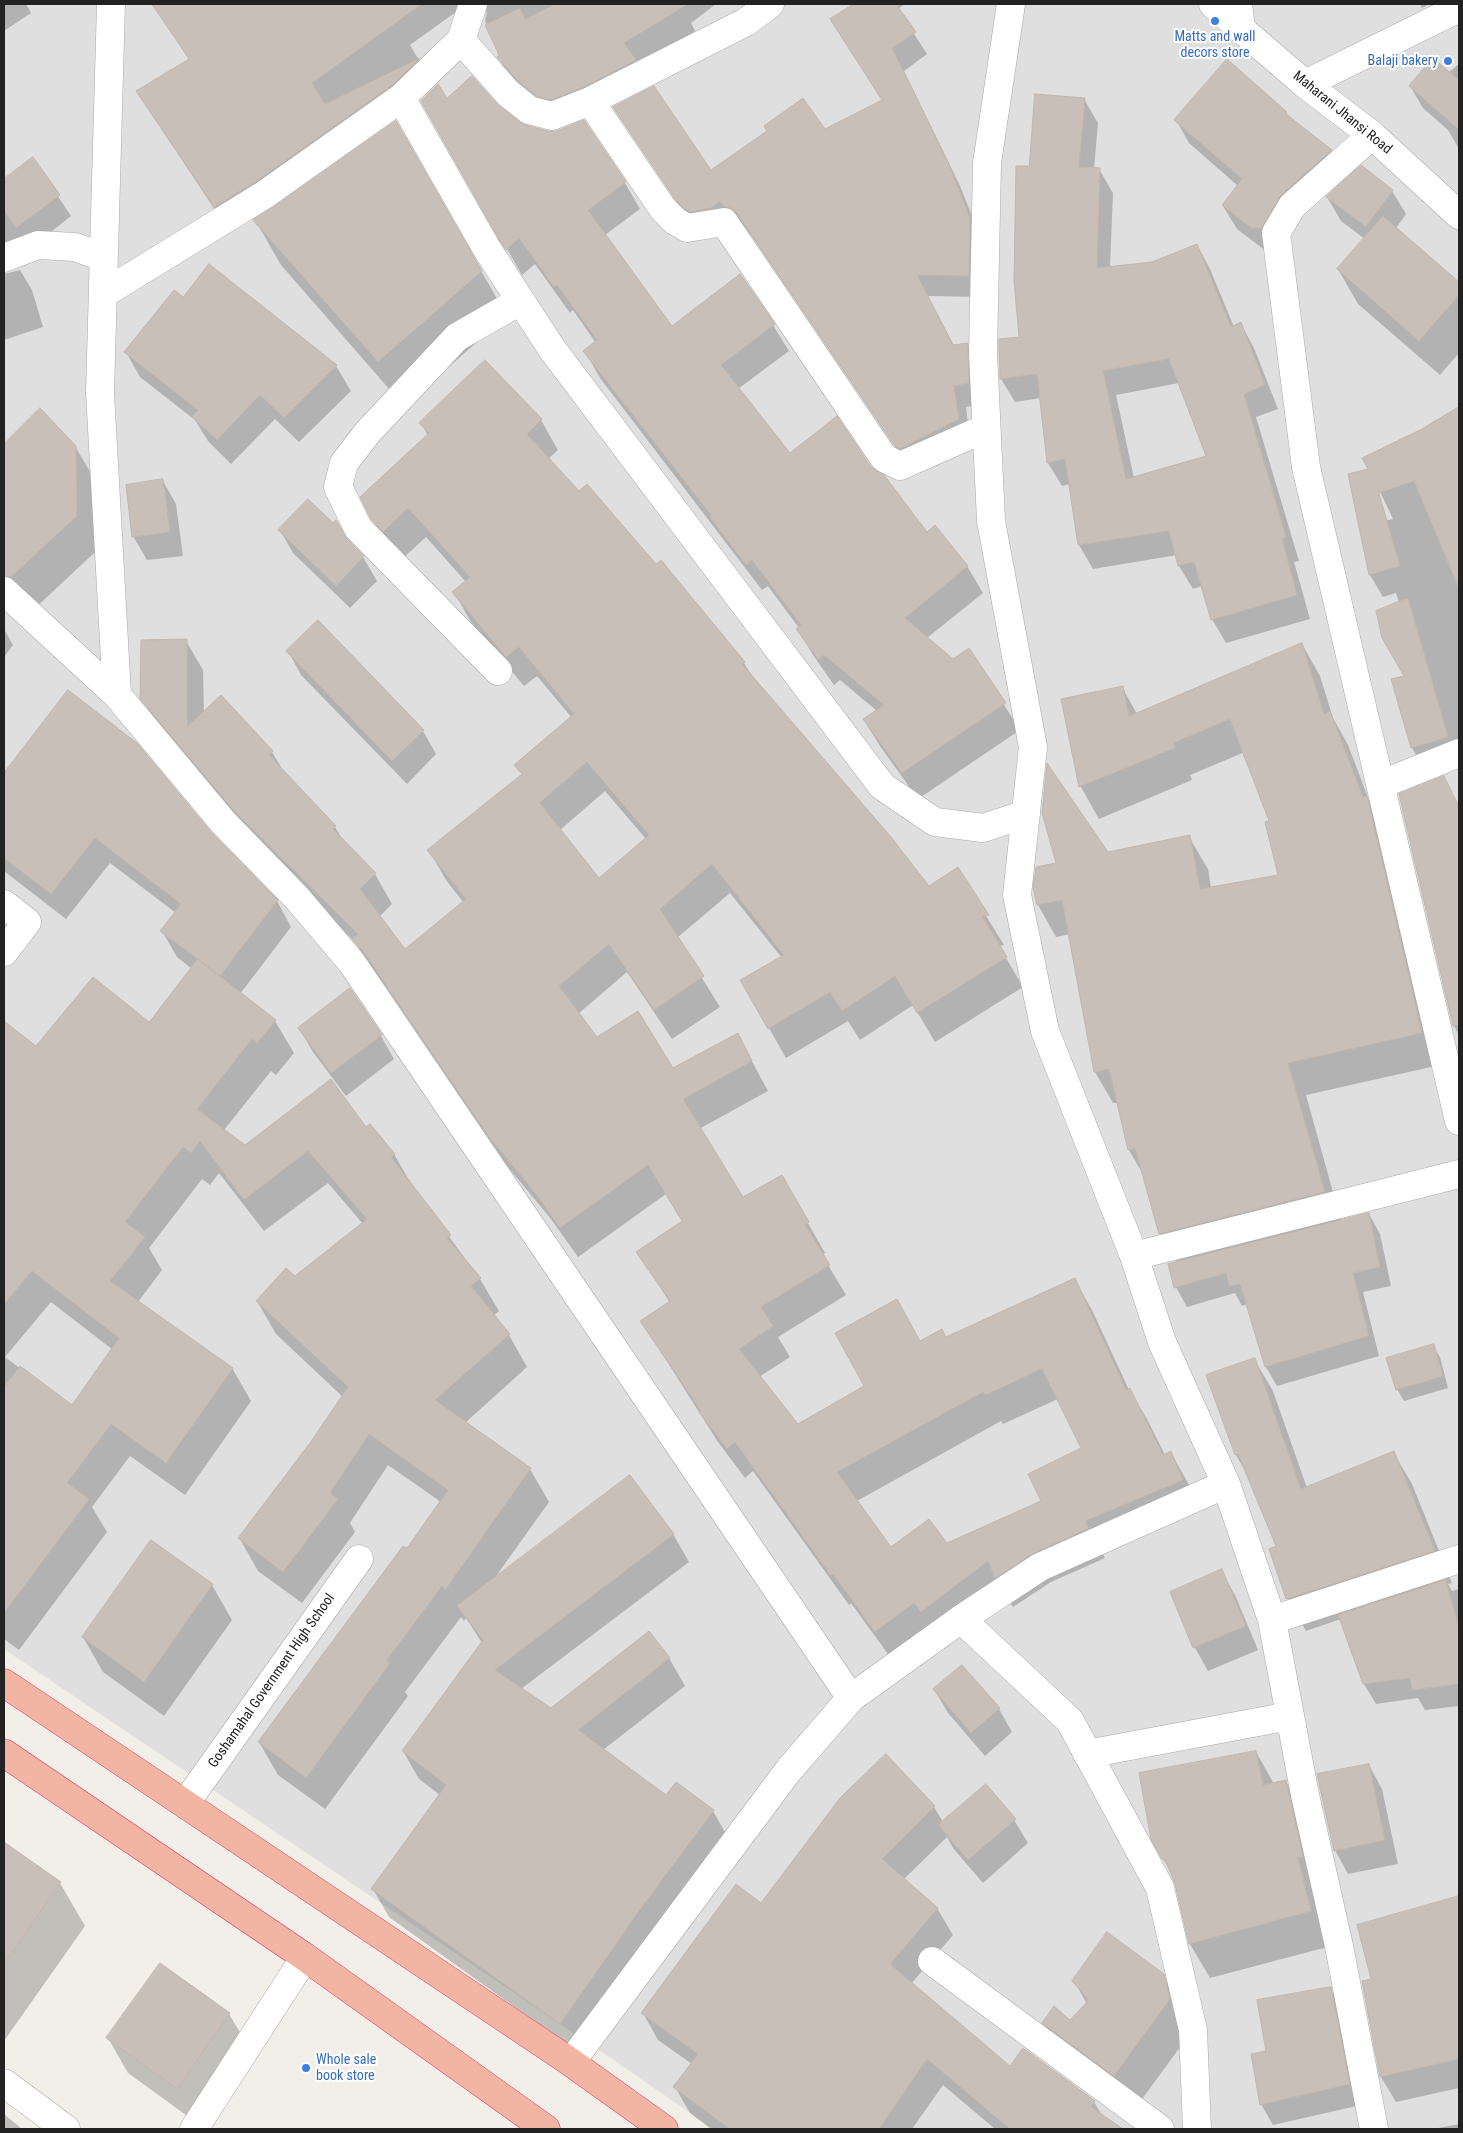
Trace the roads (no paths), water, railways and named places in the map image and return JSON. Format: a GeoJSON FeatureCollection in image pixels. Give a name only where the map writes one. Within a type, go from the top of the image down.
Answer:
{"type":"FeatureCollection","features":[{"type":"Feature","properties":{"kind":"highway"},"geometry":{"type":"LineString","coordinates":[[4,1683],[571,2062],[664,2129]]}},
{"type":"Feature","properties":{"kind":"highway"},"geometry":{"type":"LineString","coordinates":[[4,1753],[305,1957],[546,2129]]}},
{"type":"Feature","properties":{"kind":"street"},"geometry":{"type":"LineString","coordinates":[[111,4],[100,393],[117,695]]}},
{"type":"Feature","properties":{"kind":"street"},"geometry":{"type":"LineString","coordinates":[[103,294],[264,195],[401,98],[461,40],[473,4]]}},
{"type":"Feature","properties":{"kind":"street"},"geometry":{"type":"LineString","coordinates":[[461,40],[508,93],[529,110],[552,116],[590,101],[746,22],[770,4]]}},
{"type":"Feature","properties":{"kind":"street"},"geometry":{"type":"LineString","coordinates":[[1011,4],[987,163],[983,353],[991,521],[1033,747],[1017,895],[1045,1031],[1134,1256],[1162,1342],[1226,1484],[1272,1620],[1290,1716],[1339,1946],[1374,2129]]}},
{"type":"Feature","properties":{"kind":"street","name":"Maharani Jhansi Road"},"geometry":{"type":"LineString","coordinates":[[1213,4],[1240,16],[1305,84],[1372,135],[1459,215]]}},
{"type":"Feature","properties":{"kind":"street"},"geometry":{"type":"LineString","coordinates":[[1305,84],[1459,8]]}},
{"type":"Feature","properties":{"kind":"street"},"geometry":{"type":"LineString","coordinates":[[401,98],[487,249],[552,348],[882,786],[935,822],[983,828],[1026,814]]}},
{"type":"Feature","properties":{"kind":"street"},"geometry":{"type":"LineString","coordinates":[[590,101],[663,209],[675,221],[687,228],[724,222],[884,458],[900,466],[986,428]]}},
{"type":"Feature","properties":{"kind":"street"},"geometry":{"type":"LineString","coordinates":[[1372,135],[1292,206],[1276,233],[1306,467],[1382,784],[1459,1121]]}},
{"type":"Feature","properties":{"kind":"street"},"geometry":{"type":"LineString","coordinates":[[4,258],[38,245],[75,247],[103,256]]}},
{"type":"Feature","properties":{"kind":"street"},"geometry":{"type":"LineString","coordinates":[[498,671],[358,528],[344,503],[338,487],[344,463],[368,432],[457,337],[520,301]]}},
{"type":"Feature","properties":{"kind":"street"},"geometry":{"type":"LineString","coordinates":[[4,591],[117,695],[223,822],[297,898],[352,964],[851,1698]]}},
{"type":"Feature","properties":{"kind":"street"},"geometry":{"type":"LineString","coordinates":[[1382,784],[1459,753]]}},
{"type":"Feature","properties":{"kind":"street"},"geometry":{"type":"LineString","coordinates":[[4,904],[27,922],[4,952]]}},
{"type":"Feature","properties":{"kind":"street"},"geometry":{"type":"LineString","coordinates":[[1134,1256],[1459,1174]]}},
{"type":"Feature","properties":{"kind":"street"},"geometry":{"type":"LineString","coordinates":[[571,2062],[788,1771],[851,1698],[961,1619],[1040,1567],[1226,1484]]}},
{"type":"Feature","properties":{"kind":"street","name":"Goshamahal Government High School"},"geometry":{"type":"LineString","coordinates":[[186,1804],[359,1559]]}},
{"type":"Feature","properties":{"kind":"street"},"geometry":{"type":"LineString","coordinates":[[1272,1620],[1459,1560]]}},
{"type":"Feature","properties":{"kind":"street"},"geometry":{"type":"LineString","coordinates":[[961,1619],[1070,1721],[1160,1888],[1193,2030],[1197,2129]]}},
{"type":"Feature","properties":{"kind":"street"},"geometry":{"type":"LineString","coordinates":[[1087,1754],[1290,1716]]}},
{"type":"Feature","properties":{"kind":"street"},"geometry":{"type":"LineString","coordinates":[[194,2129],[305,1957]]}},
{"type":"Feature","properties":{"kind":"street"},"geometry":{"type":"LineString","coordinates":[[932,1961],[1160,2129]]}},
{"type":"Feature","properties":{"kind":"street"},"geometry":{"type":"LineString","coordinates":[[4,2083],[66,2129]]}},
{"type":"Feature","properties":{"kind":"place","name":"Matts and wall decors store"},"geometry":{"type":"Point","coordinates":[1215,21]}},
{"type":"Feature","properties":{"kind":"place","name":"Balaji bakery"},"geometry":{"type":"Point","coordinates":[1448,61]}},
{"type":"Feature","properties":{"kind":"place","name":"Whole sale book store"},"geometry":{"type":"Point","coordinates":[306,2068]}}]}
